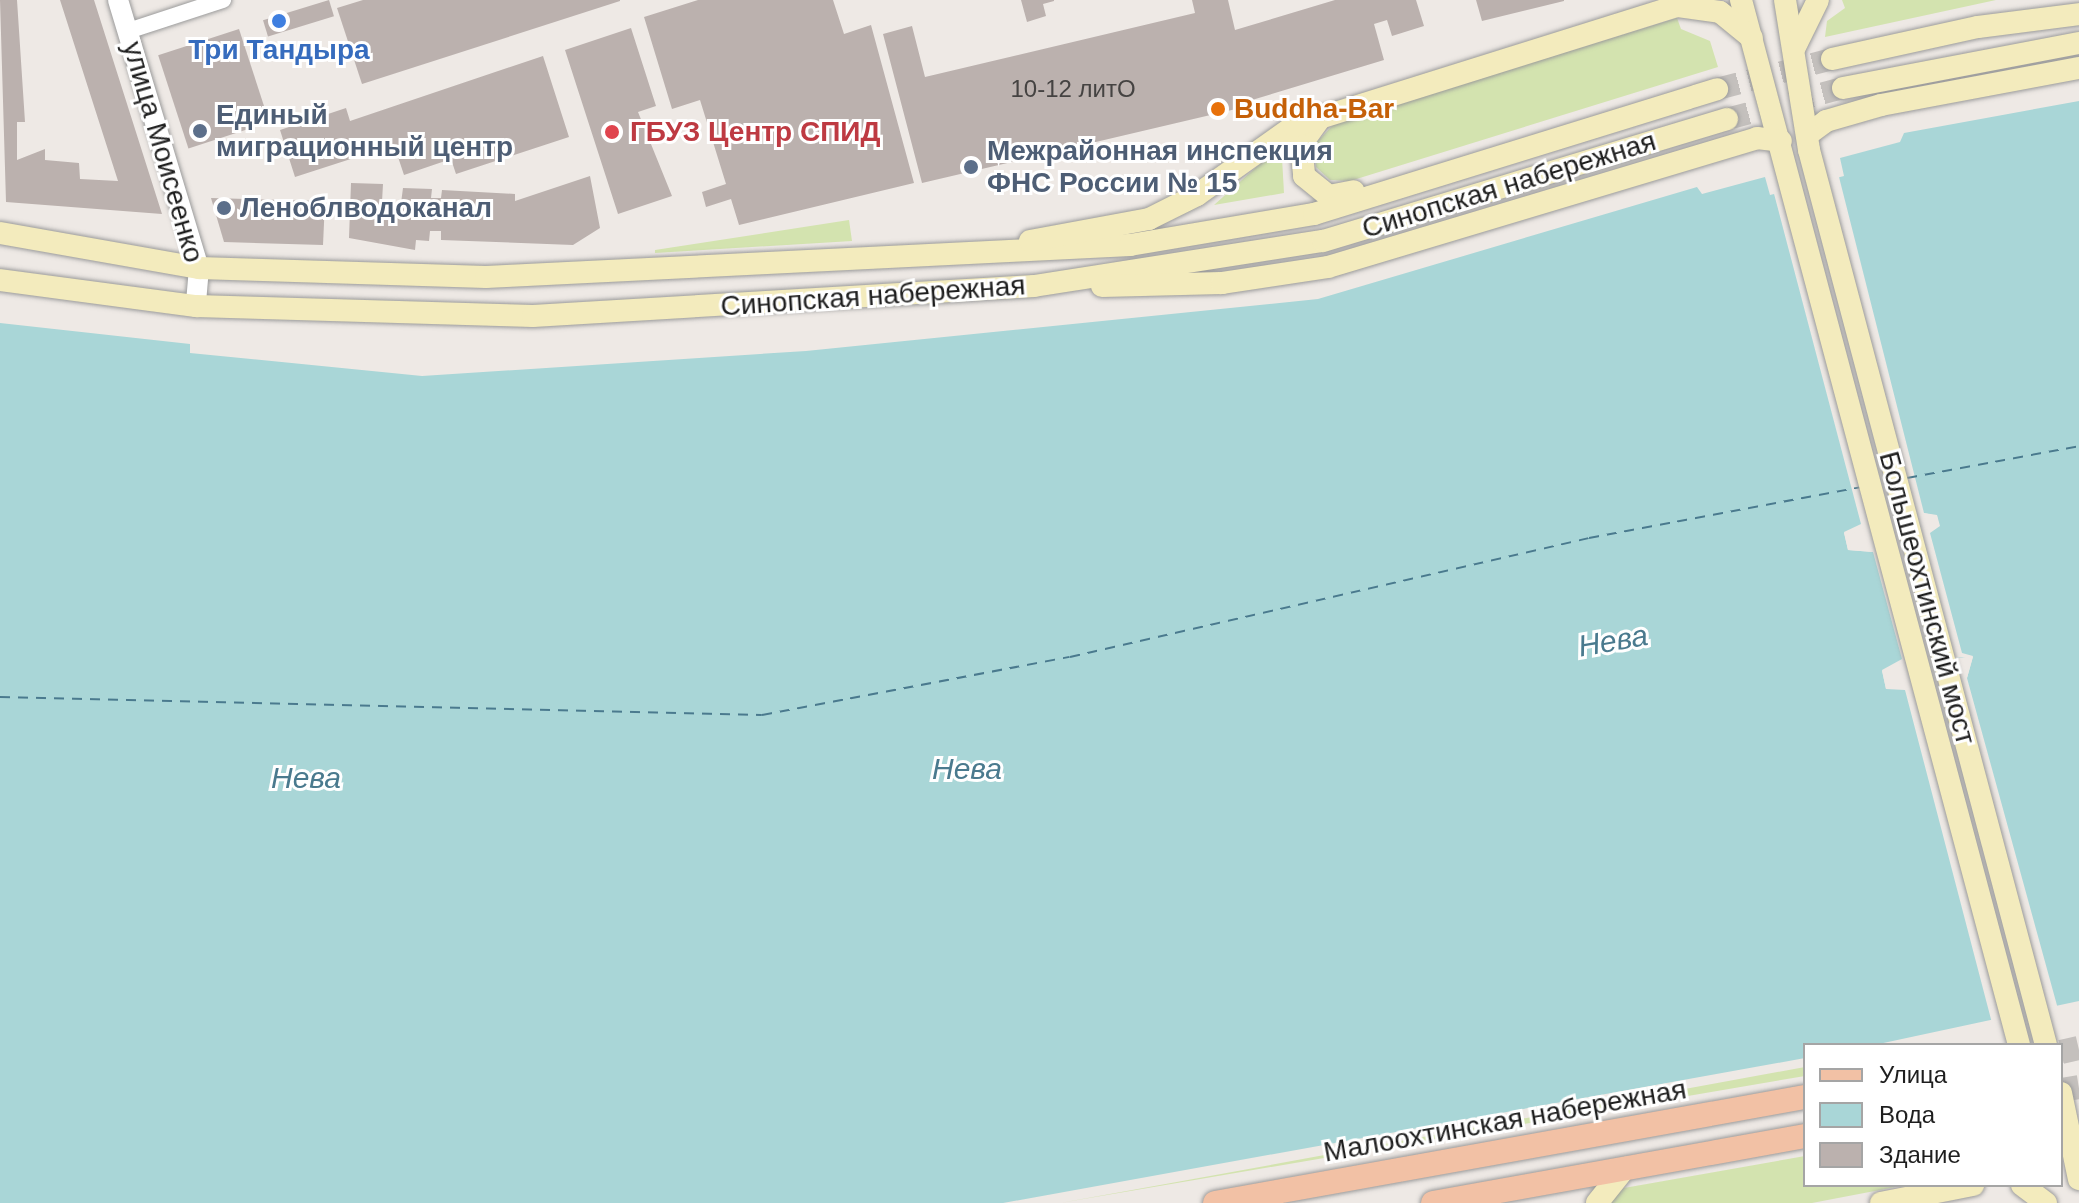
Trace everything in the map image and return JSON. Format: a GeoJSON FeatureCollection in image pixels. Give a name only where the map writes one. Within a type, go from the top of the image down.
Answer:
{"type":"FeatureCollection","features":[{"type":"Feature","properties":{"kind":"main road","name":"Большеохтинский мост"},"geometry":{"type":"LineString","coordinates":[[1741,0],[2018,1043]]}},
{"type":"Feature","properties":{"kind":"main road","name":"Большеохтинский мост"},"geometry":{"type":"LineString","coordinates":[[1785,0],[1808,142],[2045,1043]]}},
{"type":"Feature","properties":{"kind":"main road"},"geometry":{"type":"LineString","coordinates":[[1794,48],[1818,0]]}},
{"type":"Feature","properties":{"kind":"main road"},"geometry":{"type":"LineString","coordinates":[[1010,251],[1043,235],[1119,228],[1175,208],[1274,135],[1321,117],[1681,3],[1720,12],[1752,39]]}},
{"type":"Feature","properties":{"kind":"main road"},"geometry":{"type":"LineString","coordinates":[[1832,59],[1978,27],[2079,14]]}},
{"type":"Feature","properties":{"kind":"main road"},"geometry":{"type":"LineString","coordinates":[[1843,88],[2079,43]]}},
{"type":"Feature","properties":{"kind":"main road"},"geometry":{"type":"LineString","coordinates":[[1808,142],[1826,121],[1881,105],[2079,68]]}},
{"type":"Feature","properties":{"kind":"main road","name":"Синопская набережная"},"geometry":{"type":"LineString","coordinates":[[0,233],[199,268],[562,277],[1010,251],[1226,232],[1410,182],[1717,89]]}},
{"type":"Feature","properties":{"kind":"main road"},"geometry":{"type":"LineString","coordinates":[[1321,117],[1301,145],[1304,176],[1315,187],[1343,195],[1410,182]]}},
{"type":"Feature","properties":{"kind":"main road","name":"Синопская набережная"},"geometry":{"type":"LineString","coordinates":[[0,280],[196,306],[533,316],[1081,280],[1323,241],[1727,119]]}},
{"type":"Feature","properties":{"kind":"main road"},"geometry":{"type":"LineString","coordinates":[[1081,280],[1113,289],[1158,288],[1328,267],[1757,138],[1783,149]]}},
{"type":"Feature","properties":{"kind":"main road","name":"Малоохтинская набережная"},"geometry":{"type":"LineString","coordinates":[[1215,1203],[1803,1097]]}},
{"type":"Feature","properties":{"kind":"main road"},"geometry":{"type":"LineString","coordinates":[[2064,1102],[2079,1130]]}},
{"type":"Feature","properties":{"kind":"main road"},"geometry":{"type":"LineString","coordinates":[[2064,1102],[2079,1179]]}},
{"type":"Feature","properties":{"kind":"main road"},"geometry":{"type":"LineString","coordinates":[[1433,1203],[1803,1136]]}},
{"type":"Feature","properties":{"kind":"main road"},"geometry":{"type":"LineString","coordinates":[[1597,1203],[1625,1168]]}},
{"type":"Feature","properties":{"kind":"main road"},"geometry":{"type":"LineString","coordinates":[[1881,1203],[1963,1187]]}},
{"type":"Feature","properties":{"kind":"main road"},"geometry":{"type":"LineString","coordinates":[[2025,1187],[2047,1203]]}},
{"type":"Feature","properties":{"kind":"street","name":"улица Моисеенко"},"geometry":{"type":"LineString","coordinates":[[118,0],[199,268],[196,306]]}},
{"type":"Feature","properties":{"kind":"street"},"geometry":{"type":"LineString","coordinates":[[128,31],[223,0]]}},
{"type":"Feature","properties":{"kind":"green space"},"geometry":{"type":"Polygon","coordinates":[[[1842,0],[1996,0],[1825,37],[1827,21],[1845,8],[1842,0]]]}},
{"type":"Feature","properties":{"kind":"green space"},"geometry":{"type":"Polygon","coordinates":[[[1677,18],[1681,29],[1710,41],[1718,67],[1350,181],[1330,180],[1316,167],[1314,145],[1335,123],[1677,18]]]}},
{"type":"Feature","properties":{"kind":"green space"},"geometry":{"type":"Polygon","coordinates":[[[1271,154],[1282,158],[1284,193],[1214,205],[1271,154]]]}},
{"type":"Feature","properties":{"kind":"green space"},"geometry":{"type":"Polygon","coordinates":[[[849,220],[852,241],[655,253],[655,250],[849,220]]]}},
{"type":"Feature","properties":{"kind":"green space"},"geometry":{"type":"Polygon","coordinates":[[[1803,1067],[1803,1076],[1060,1203],[1803,1067]]]}},
{"type":"Feature","properties":{"kind":"green space"},"geometry":{"type":"Polygon","coordinates":[[[1803,1156],[1803,1187],[1896,1187],[1812,1203],[1607,1203],[1624,1188],[1803,1156]]]}},
{"type":"Feature","properties":{"kind":"water","name":"Нева"},"geometry":{"type":"Polygon","coordinates":[[[2079,101],[2079,1001],[1883,1043],[1803,1043],[1803,1058],[1003,1203],[0,1203],[0,323],[190,344],[190,353],[422,376],[806,351],[1318,299],[1697,187],[1702,194],[1765,177],[1770,195],[1844,176],[1840,158],[1900,142],[1904,133],[2079,101]],[[1924,513],[1844,533],[1848,550],[1873,552],[1939,526],[1937,516],[1924,513]],[[1973,657],[1902,660],[1882,671],[1886,689],[1967,678],[1973,657]]]}},
{"type":"Feature","properties":{"kind":"pier"},"geometry":{"type":"Polygon","coordinates":[[[1838,173],[1924,513],[1937,515],[1940,526],[1930,533],[1962,653],[1973,656],[1967,678],[2058,1009],[2069,1008],[1993,1027],[1905,690],[1886,689],[1882,670],[1902,659],[1873,552],[1848,550],[1844,532],[1861,524],[1773,190],[1838,173]],[[1933,519],[1862,529],[1848,535],[1851,547],[1873,548],[1928,529],[1933,519]],[[1962,657],[1903,664],[1886,672],[1889,685],[1965,674],[1969,659],[1962,657]]]}},
{"type":"Feature","properties":{"kind":"building"},"geometry":{"type":"Polygon","coordinates":[[[0,0],[17,0],[25,122],[17,122],[17,160],[45,149],[45,160],[79,163],[80,179],[118,181],[60,0],[94,0],[162,214],[6,202],[0,0]]]}},
{"type":"Feature","properties":{"kind":"building"},"geometry":{"type":"Polygon","coordinates":[[[329,0],[334,16],[268,36],[263,20],[329,0]]]}},
{"type":"Feature","properties":{"kind":"building"},"geometry":{"type":"Polygon","coordinates":[[[363,0],[620,1],[362,84],[337,8],[363,0]]]}},
{"type":"Feature","properties":{"kind":"building"},"geometry":{"type":"Polygon","coordinates":[[[698,0],[833,0],[844,34],[871,25],[914,183],[739,225],[731,199],[706,207],[702,192],[726,184],[700,100],[672,109],[644,17],[698,0]]]}},
{"type":"Feature","properties":{"kind":"building"},"geometry":{"type":"Polygon","coordinates":[[[1021,0],[1054,1],[1043,4],[1046,16],[1027,22],[1021,0]]]}},
{"type":"Feature","properties":{"kind":"building"},"geometry":{"type":"Polygon","coordinates":[[[1192,0],[1228,0],[1235,30],[1335,0],[1416,0],[1424,26],[1392,36],[1387,20],[1374,24],[1384,60],[1252,100],[1253,105],[922,183],[883,34],[912,26],[925,77],[1195,13],[1192,0]]]}},
{"type":"Feature","properties":{"kind":"building"},"geometry":{"type":"Polygon","coordinates":[[[1476,0],[1564,0],[1564,1],[1482,21],[1476,0]]]}},
{"type":"Feature","properties":{"kind":"building"},"geometry":{"type":"Polygon","coordinates":[[[631,28],[656,106],[638,112],[672,196],[618,214],[565,50],[631,28]]]}},
{"type":"Feature","properties":{"kind":"building"},"geometry":{"type":"Polygon","coordinates":[[[239,29],[269,122],[188,148],[158,55],[239,29]]]}},
{"type":"Feature","properties":{"kind":"building"},"geometry":{"type":"Polygon","coordinates":[[[543,56],[569,137],[456,174],[451,159],[404,175],[394,145],[295,177],[280,130],[346,108],[350,121],[543,56]]]}},
{"type":"Feature","properties":{"kind":"building"},"geometry":{"type":"Polygon","coordinates":[[[590,176],[600,228],[573,245],[441,240],[441,231],[430,231],[429,241],[416,240],[415,250],[349,238],[351,183],[383,184],[382,202],[401,203],[403,188],[432,189],[431,198],[441,198],[442,190],[515,194],[515,201],[590,176]]]}},
{"type":"Feature","properties":{"kind":"building"},"geometry":{"type":"Polygon","coordinates":[[[211,198],[325,201],[323,245],[224,242],[211,198]]]}},
{"type":"Feature","properties":{"kind":"ferry route"},"geometry":{"type":"LineString","coordinates":[[1907,478],[2079,446]]}},
{"type":"Feature","properties":{"kind":"ferry route"},"geometry":{"type":"LineString","coordinates":[[0,697],[762,715],[1070,657],[1589,538],[1862,487]]}},
{"type":"Feature","properties":{"kind":"tunnel"},"geometry":{"type":"LineString","coordinates":[[1717,89],[1832,59]]}},
{"type":"Feature","properties":{"kind":"tunnel"},"geometry":{"type":"LineString","coordinates":[[1727,119],[1843,88]]}},
{"type":"Feature","properties":{"kind":"tunnel"},"geometry":{"type":"LineString","coordinates":[[2063,1052],[2079,1048]]}},
{"type":"Feature","properties":{"kind":"tunnel"},"geometry":{"type":"LineString","coordinates":[[2063,1090],[2079,1087]]}},
{"type":"Feature","properties":{"kind":"place","name":"Три Тандыра"},"geometry":{"type":"Point","coordinates":[279,21]}},
{"type":"Feature","properties":{"kind":"place","name":"Buddha-Bar"},"geometry":{"type":"Point","coordinates":[1218,109]}},
{"type":"Feature","properties":{"kind":"place","name":"Единый миграционный центр"},"geometry":{"type":"Point","coordinates":[200,131]}},
{"type":"Feature","properties":{"kind":"place","name":"ГБУЗ Центр СПИД"},"geometry":{"type":"Point","coordinates":[612,132]}},
{"type":"Feature","properties":{"kind":"place","name":"Межрайонная инспекция ФНС России № 15"},"geometry":{"type":"Point","coordinates":[971,167]}},
{"type":"Feature","properties":{"kind":"place","name":"Леноблводоканал"},"geometry":{"type":"Point","coordinates":[224,208]}}]}
